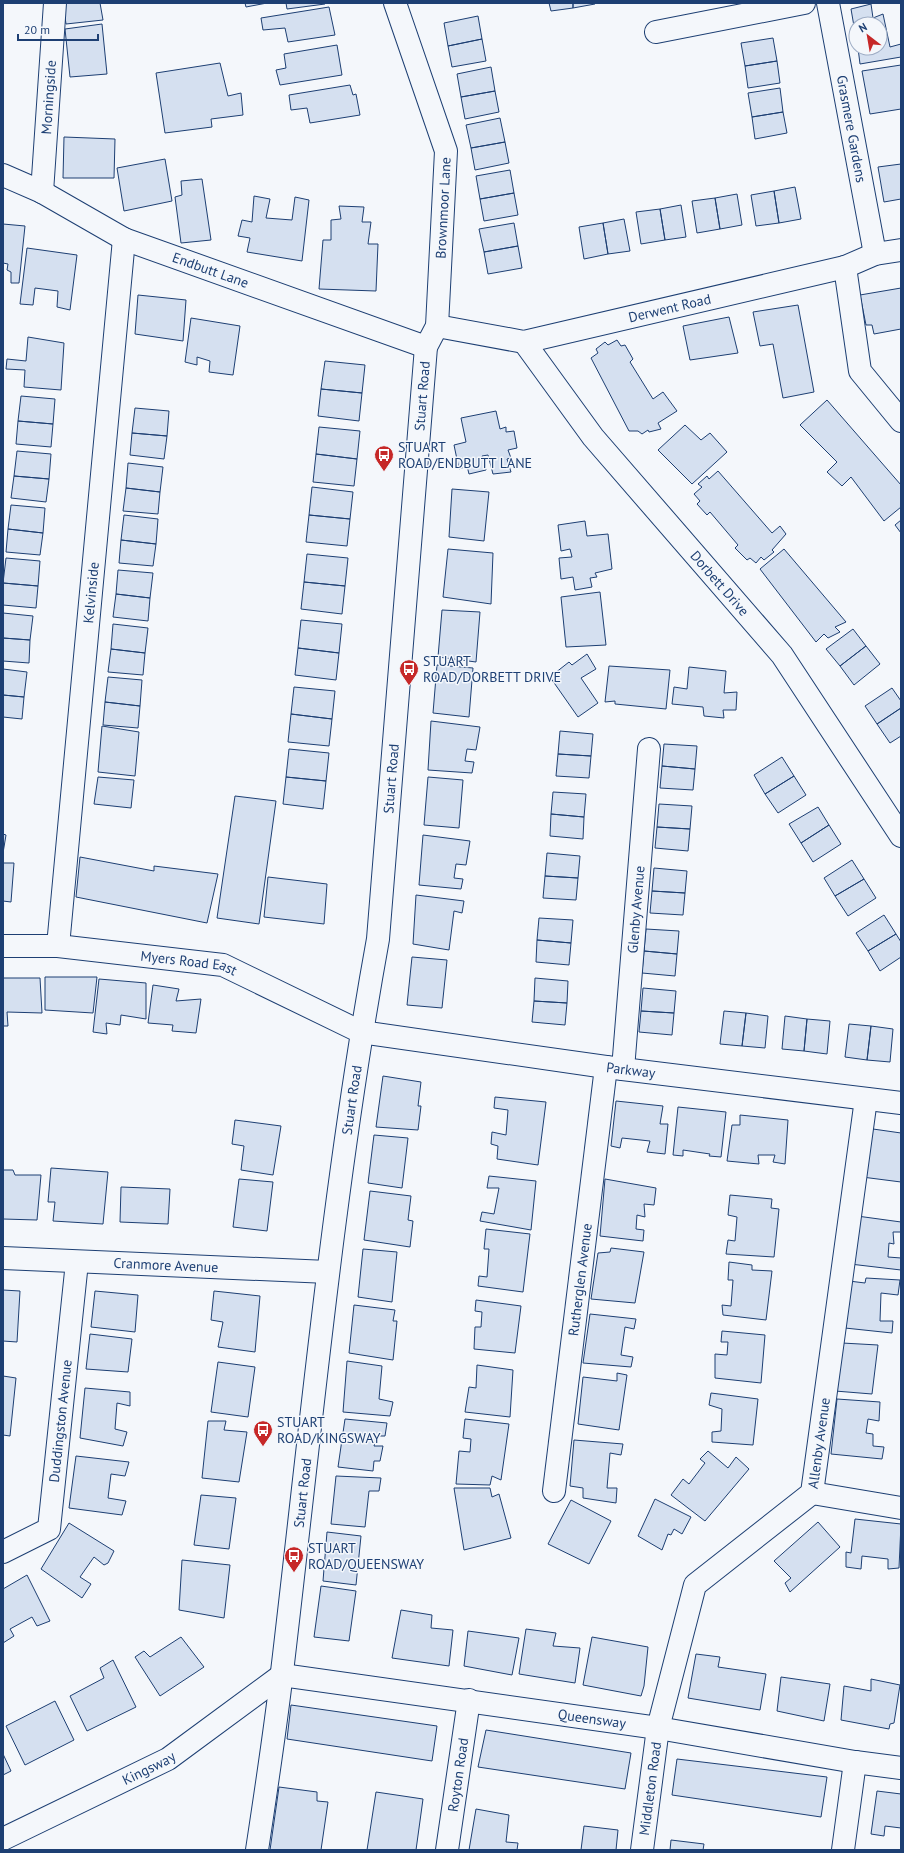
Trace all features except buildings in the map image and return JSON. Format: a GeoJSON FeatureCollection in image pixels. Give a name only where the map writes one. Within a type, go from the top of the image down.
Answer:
{"type":"FeatureCollection","features":[{"type":"Feature","properties":{"kind":"street","name":"Morningside"},"geometry":{"type":"LineString","coordinates":[[42,192],[55,3]]}},
{"type":"Feature","properties":{"kind":"street","name":"Brownmoor Lane"},"geometry":{"type":"LineString","coordinates":[[395,3],[446,151],[437,326],[426,347]]}},
{"type":"Feature","properties":{"kind":"street"},"geometry":{"type":"LineString","coordinates":[[656,32],[804,3]]}},
{"type":"Feature","properties":{"kind":"street","name":"Grasmere Gardens"},"geometry":{"type":"LineString","coordinates":[[828,3],[875,254]]}},
{"type":"Feature","properties":{"kind":"street","name":"Endbutt Lane"},"geometry":{"type":"LineString","coordinates":[[3,175],[42,192],[124,239],[426,347]]}},
{"type":"Feature","properties":{"kind":"street","name":"Kelvinside"},"geometry":{"type":"LineString","coordinates":[[58,946],[124,239]]}},
{"type":"Feature","properties":{"kind":"street","name":"Derwent Road"},"geometry":{"type":"LineString","coordinates":[[437,326],[524,342],[845,267],[875,254],[901,250]]}},
{"type":"Feature","properties":{"kind":"street"},"geometry":{"type":"LineString","coordinates":[[845,267],[860,371],[901,421]]}},
{"type":"Feature","properties":{"kind":"street","name":"Dorbett Drive"},"geometry":{"type":"LineString","coordinates":[[524,342],[592,437],[782,655],[901,836]]}},
{"type":"Feature","properties":{"kind":"street","name":"Stuart Road"},"geometry":{"type":"LineString","coordinates":[[257,1850],[282,1675],[328,1272],[361,1032],[378,939],[426,347]]}},
{"type":"Feature","properties":{"kind":"street","name":"Glenby Avenue"},"geometry":{"type":"LineString","coordinates":[[615,1068],[649,749]]}},
{"type":"Feature","properties":{"kind":"street","name":"Myers Road East"},"geometry":{"type":"LineString","coordinates":[[3,946],[58,946],[223,965],[361,1032]]}},
{"type":"Feature","properties":{"kind":"street","name":"Parkway"},"geometry":{"type":"LineString","coordinates":[[361,1032],[615,1068],[901,1102]]}},
{"type":"Feature","properties":{"kind":"street","name":"Rutherglen Avenue"},"geometry":{"type":"LineString","coordinates":[[554,1491],[615,1068]]}},
{"type":"Feature","properties":{"kind":"street","name":"Allenby Avenue"},"geometry":{"type":"LineString","coordinates":[[658,1728],[695,1585],[812,1493],[866,1099]]}},
{"type":"Feature","properties":{"kind":"street","name":"Cranmore Avenue"},"geometry":{"type":"LineString","coordinates":[[3,1258],[328,1272]]}},
{"type":"Feature","properties":{"kind":"street","name":"Duddingston Avenue"},"geometry":{"type":"LineString","coordinates":[[3,1552],[49,1530],[76,1262]]}},
{"type":"Feature","properties":{"kind":"street"},"geometry":{"type":"LineString","coordinates":[[812,1493],[901,1508]]}},
{"type":"Feature","properties":{"kind":"street","name":"Queensway"},"geometry":{"type":"LineString","coordinates":[[282,1675],[469,1700],[658,1728],[855,1762],[901,1768]]}},
{"type":"Feature","properties":{"kind":"street","name":"Kingsway"},"geometry":{"type":"LineString","coordinates":[[3,1839],[168,1759],[282,1675]]}},
{"type":"Feature","properties":{"kind":"street","name":"Royton Road"},"geometry":{"type":"LineString","coordinates":[[447,1850],[469,1700]]}},
{"type":"Feature","properties":{"kind":"street","name":"Middleton Road"},"geometry":{"type":"LineString","coordinates":[[642,1850],[658,1728]]}},
{"type":"Feature","properties":{"kind":"street"},"geometry":{"type":"LineString","coordinates":[[843,1850],[855,1762]]}},
{"type":"Feature","properties":{"kind":"place","name":"STUART ROAD/ENDBUTT LANE"},"geometry":{"type":"Point","coordinates":[384,472]}},
{"type":"Feature","properties":{"kind":"place","name":"STUART ROAD/DORBETT DRIVE"},"geometry":{"type":"Point","coordinates":[409,686]}},
{"type":"Feature","properties":{"kind":"place","name":"STUART ROAD/KINGSWAY"},"geometry":{"type":"Point","coordinates":[263,1447]}},
{"type":"Feature","properties":{"kind":"place","name":"STUART ROAD/QUEENSWAY"},"geometry":{"type":"Point","coordinates":[294,1573]}}]}
